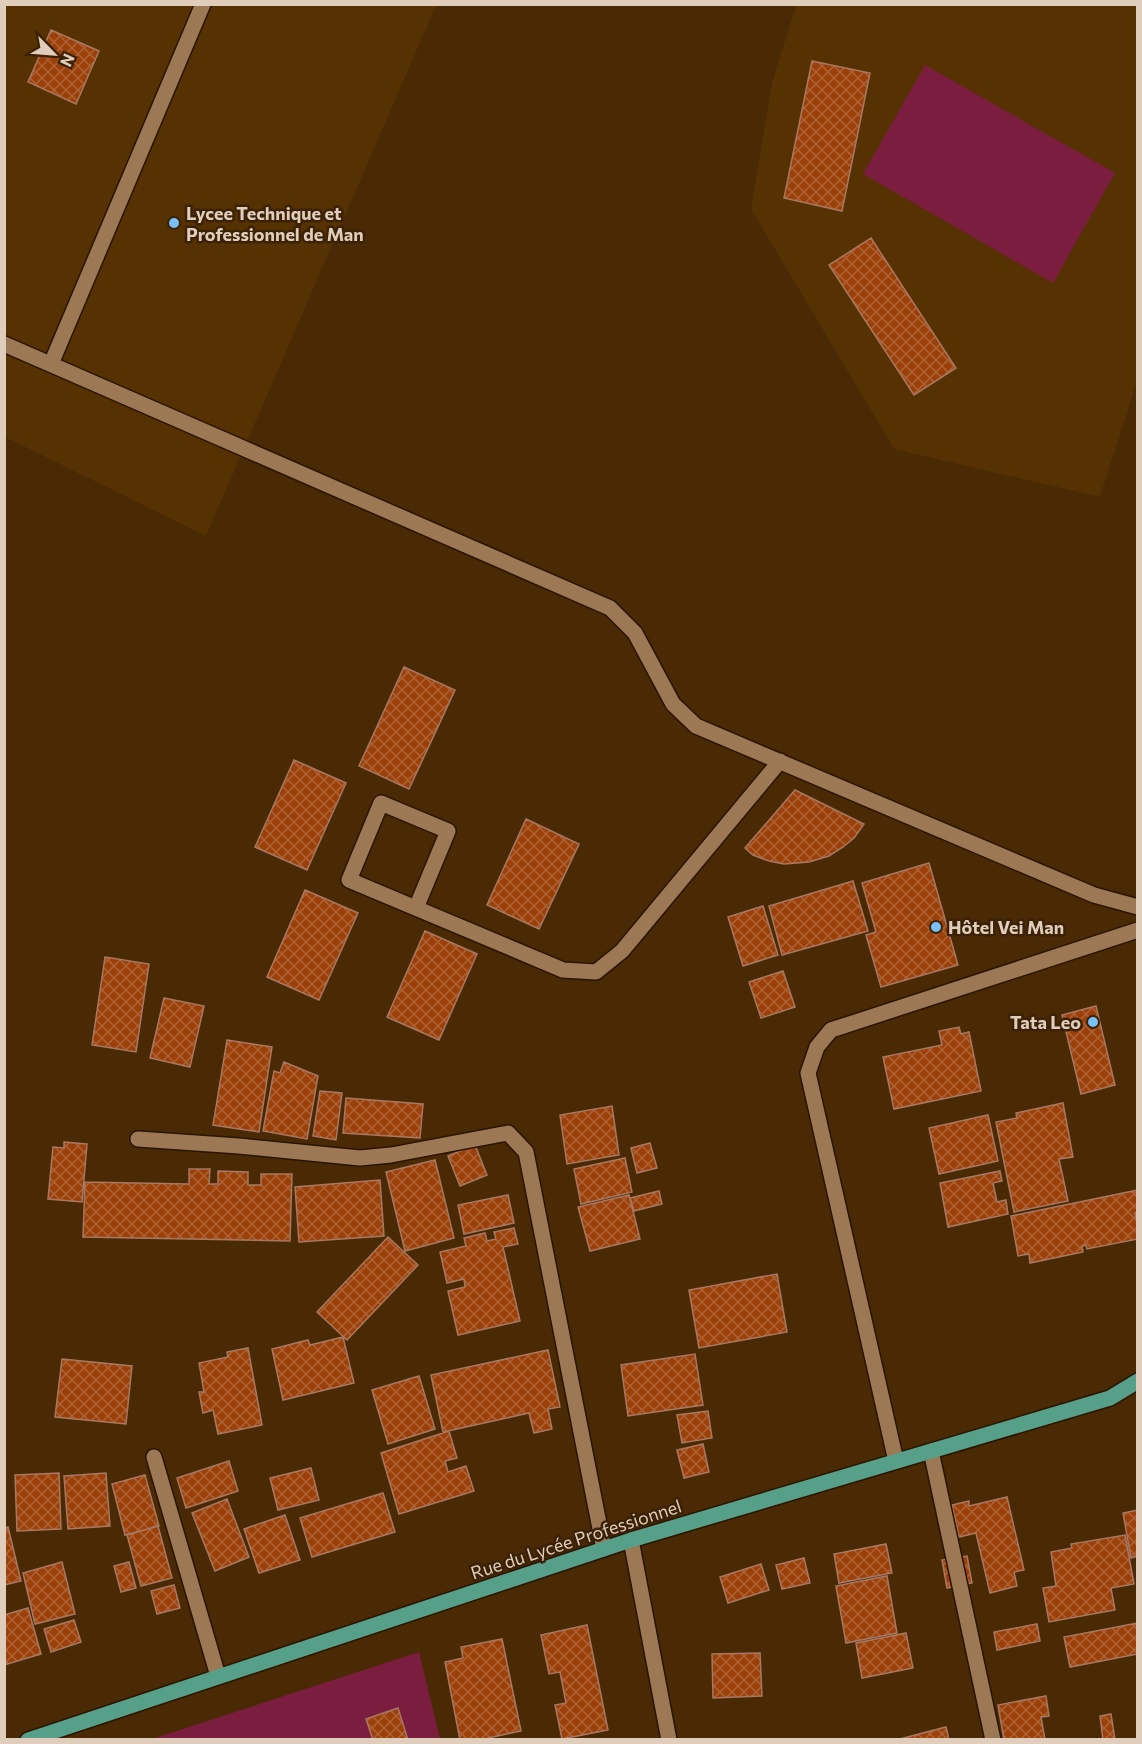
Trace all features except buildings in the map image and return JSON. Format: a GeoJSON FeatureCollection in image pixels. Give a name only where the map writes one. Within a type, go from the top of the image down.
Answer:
{"type":"FeatureCollection","features":[{"type":"Feature","properties":{"kind":"main road","name":"Rue du Lycée Professionnel"},"geometry":{"type":"LineString","coordinates":[[28,1740],[631,1540],[1110,1398],[1137,1381]]}},
{"type":"Feature","properties":{"kind":"street"},"geometry":{"type":"LineString","coordinates":[[51,364],[203,4]]}},
{"type":"Feature","properties":{"kind":"street"},"geometry":{"type":"LineString","coordinates":[[4,344],[610,608],[635,633],[672,704],[696,726],[1094,895],[1137,907]]}},
{"type":"Feature","properties":{"kind":"street"},"geometry":{"type":"LineString","coordinates":[[416,908],[448,831],[381,803],[349,880],[563,970],[596,972],[622,951],[780,761]]}},
{"type":"Feature","properties":{"kind":"street"},"geometry":{"type":"LineString","coordinates":[[896,1461],[808,1073],[817,1047],[831,1030],[1137,930]]}},
{"type":"Feature","properties":{"kind":"street"},"geometry":{"type":"LineString","coordinates":[[138,1139],[360,1158],[391,1155],[508,1133],[526,1152],[604,1549]]}},
{"type":"Feature","properties":{"kind":"street"},"geometry":{"type":"LineString","coordinates":[[932,1451],[993,1740]]}},
{"type":"Feature","properties":{"kind":"street"},"geometry":{"type":"LineString","coordinates":[[154,1457],[218,1676]]}},
{"type":"Feature","properties":{"kind":"street"},"geometry":{"type":"LineString","coordinates":[[631,1540],[669,1740]]}},
{"type":"Feature","properties":{"kind":"shaded area","name":"Lycee Technique et Professionnel de Man"},"geometry":{"type":"Polygon","coordinates":[[[4,5],[441,5],[435,8],[206,536],[5,437],[4,5]]]}},
{"type":"Feature","properties":{"kind":"shaded area"},"geometry":{"type":"Polygon","coordinates":[[[796,5],[1137,5],[1137,381],[1100,497],[894,449],[751,209],[772,83],[796,5]]]}},
{"type":"Feature","properties":{"kind":"shaded area"},"geometry":{"type":"Polygon","coordinates":[[[925,65],[1115,173],[1053,283],[863,174],[925,65]]]}},
{"type":"Feature","properties":{"kind":"shaded area"},"geometry":{"type":"Polygon","coordinates":[[[419,1652],[440,1739],[149,1740],[419,1652]]]}},
{"type":"Feature","properties":{"kind":"place","name":"Lycee Technique et Professionnel de Man"},"geometry":{"type":"Point","coordinates":[174,223]}},
{"type":"Feature","properties":{"kind":"place","name":"Hôtel Vei Man"},"geometry":{"type":"Point","coordinates":[936,927]}},
{"type":"Feature","properties":{"kind":"place","name":"Tata Leo"},"geometry":{"type":"Point","coordinates":[1093,1022]}}]}
